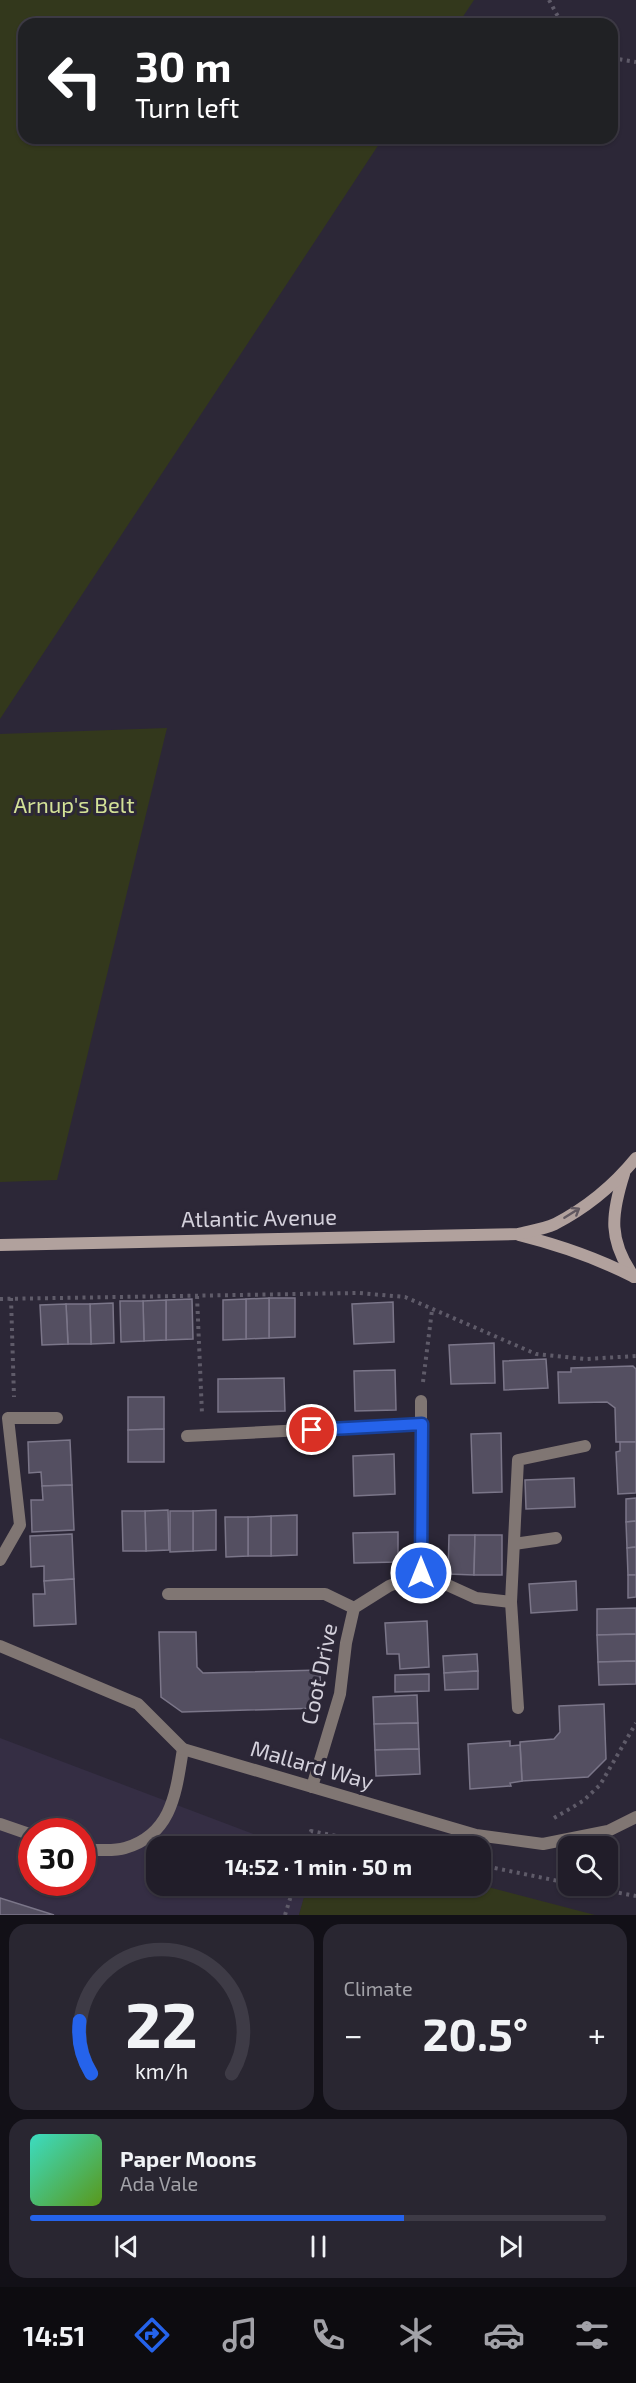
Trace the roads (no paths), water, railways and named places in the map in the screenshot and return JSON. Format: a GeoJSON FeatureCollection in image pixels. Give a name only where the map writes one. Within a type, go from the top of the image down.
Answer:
{"type":"FeatureCollection","features":[{"type":"Feature","properties":{"kind":"street","name":"Atlantic Avenue"},"geometry":{"type":"LineString","coordinates":[[0,1245],[518,1234],[553,1225],[596,1198],[624,1173],[636,1158]]}},
{"type":"Feature","properties":{"kind":"street","name":"Atlantic Avenue"},"geometry":{"type":"LineString","coordinates":[[624,1173],[614,1204],[614,1232],[626,1266],[635,1278]]}},
{"type":"Feature","properties":{"kind":"street","name":"Atlantic Avenue"},"geometry":{"type":"LineString","coordinates":[[518,1234],[557,1244],[602,1261],[635,1278]]}},
{"type":"Feature","properties":{"kind":"street"},"geometry":{"type":"LineString","coordinates":[[421,1401],[421,1573],[476,1598],[511,1602]]}},
{"type":"Feature","properties":{"kind":"street"},"geometry":{"type":"LineString","coordinates":[[0,1560],[20,1525],[5,1435],[8,1418],[57,1418]]}},
{"type":"Feature","properties":{"kind":"street"},"geometry":{"type":"LineString","coordinates":[[187,1436],[422,1424]]}},
{"type":"Feature","properties":{"kind":"street"},"geometry":{"type":"LineString","coordinates":[[519,1708],[511,1602],[518,1460],[585,1446]]}},
{"type":"Feature","properties":{"kind":"street"},"geometry":{"type":"LineString","coordinates":[[514,1544],[556,1538]]}},
{"type":"Feature","properties":{"kind":"street","name":"Coot Drive"},"geometry":{"type":"LineString","coordinates":[[312,1787],[340,1694],[346,1643],[354,1608],[389,1586],[421,1573]]}},
{"type":"Feature","properties":{"kind":"street"},"geometry":{"type":"LineString","coordinates":[[168,1594],[325,1594],[354,1608]]}},
{"type":"Feature","properties":{"kind":"street","name":"Mallard Way"},"geometry":{"type":"LineString","coordinates":[[0,1647],[138,1704],[183,1749],[476,1835],[543,1844],[608,1830],[636,1817]]}},
{"type":"Feature","properties":{"kind":"street"},"geometry":{"type":"LineString","coordinates":[[96,1849],[125,1848],[156,1832],[174,1803],[183,1749]]}},
{"type":"Feature","properties":{"kind":"street"},"geometry":{"type":"LineString","coordinates":[[0,1824],[18,1830]]}},
{"type":"Feature","properties":{"kind":"park label","name":"Arnup's Belt"},"geometry":{"type":"Point","coordinates":[74,805]}}]}
